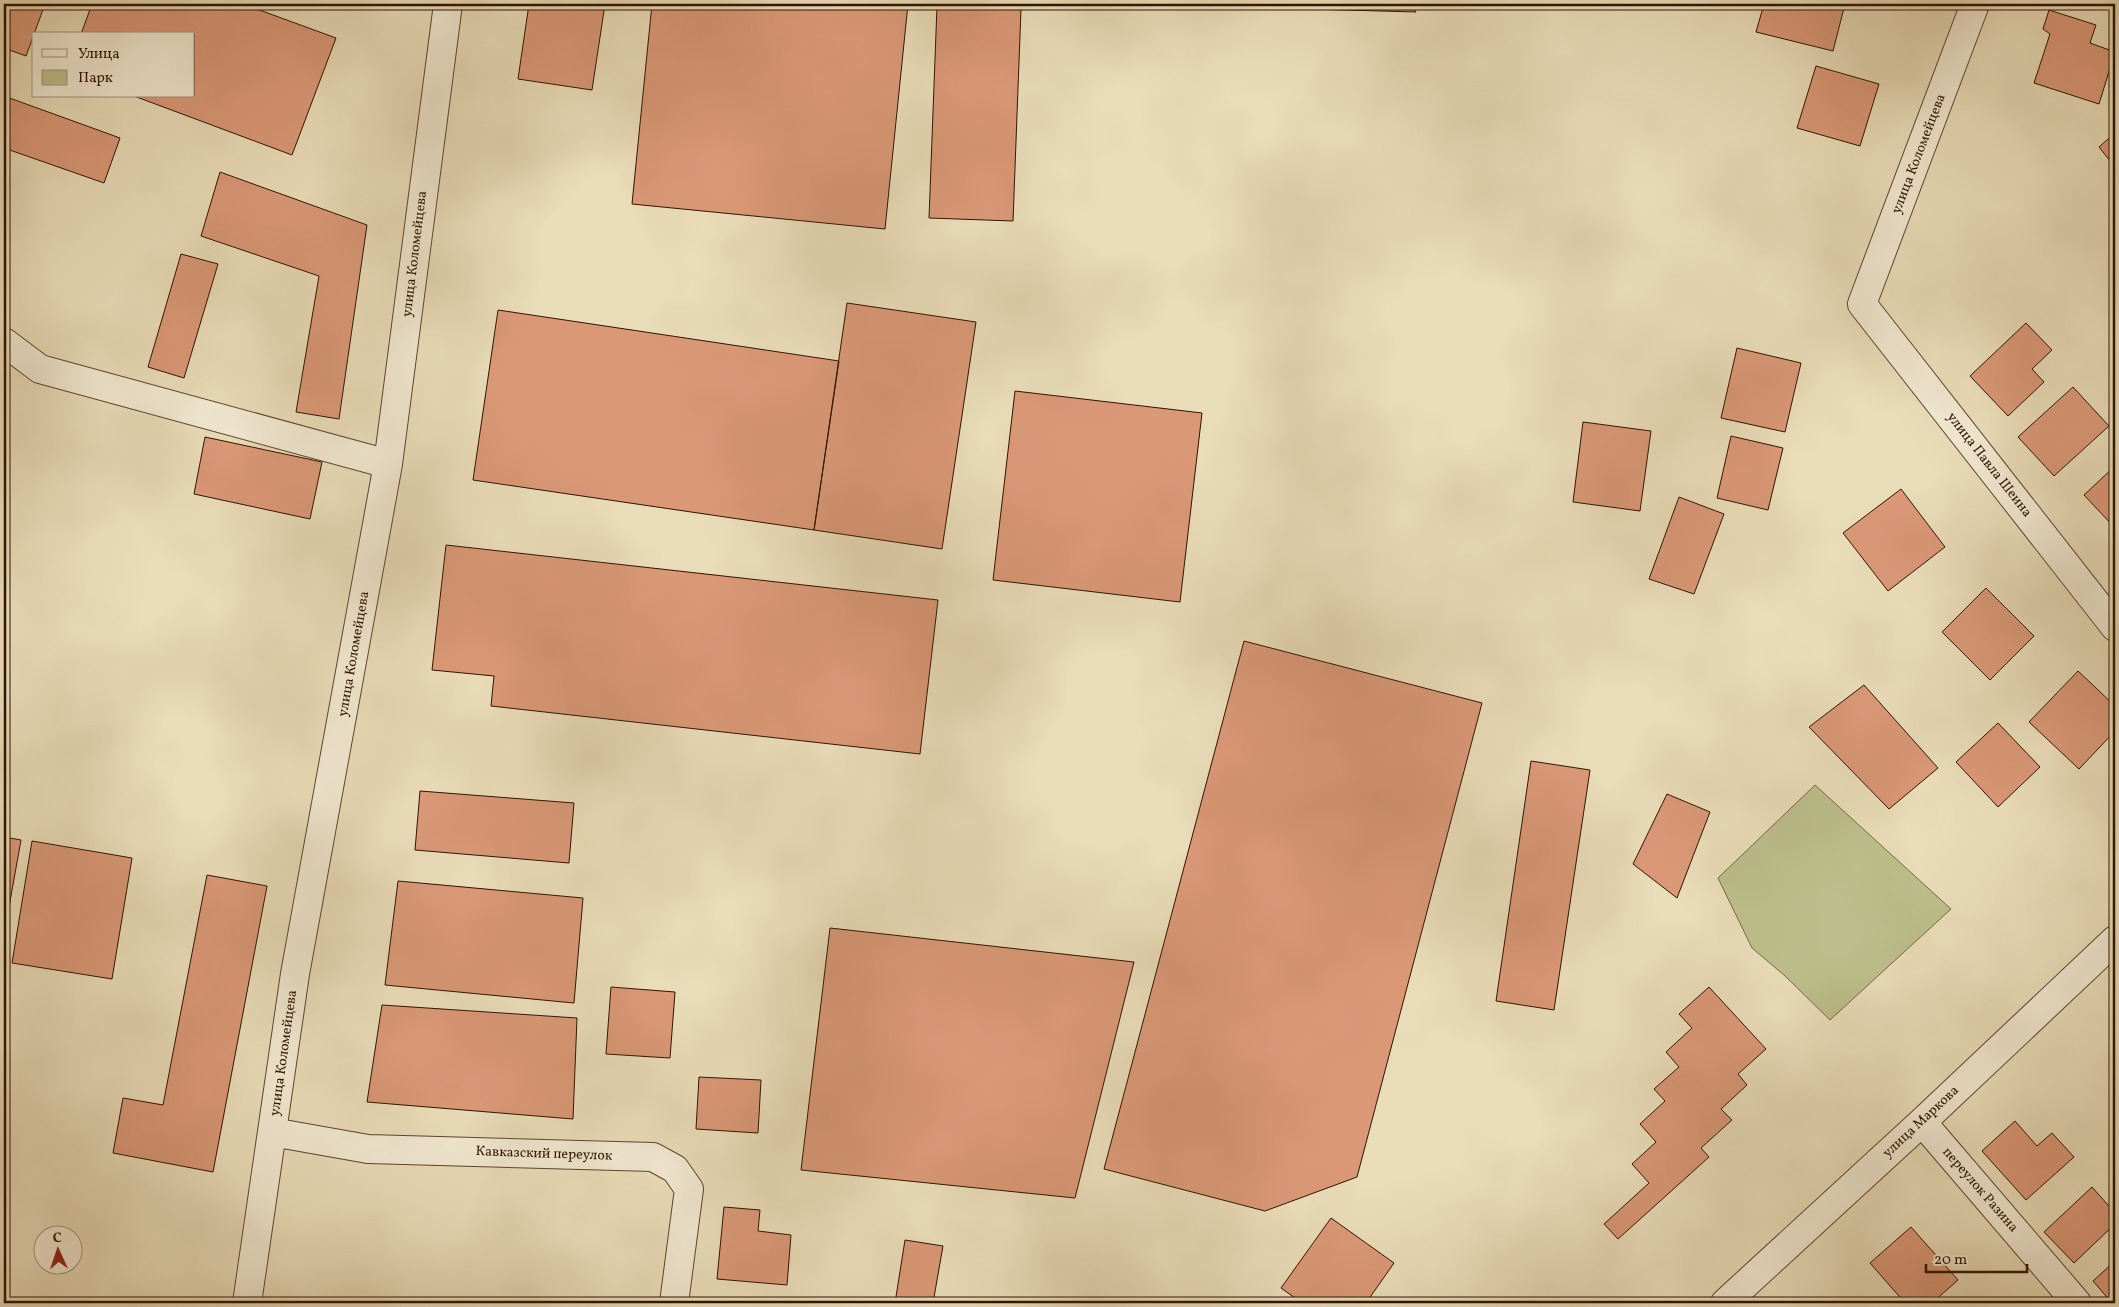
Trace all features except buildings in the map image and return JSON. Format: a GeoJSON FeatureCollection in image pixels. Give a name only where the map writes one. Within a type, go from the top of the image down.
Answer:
{"type":"FeatureCollection","features":[{"type":"Feature","properties":{"kind":"street","name":"улица Коломейцева"},"geometry":{"type":"LineString","coordinates":[[247,1303],[296,974],[388,464],[448,4]]}},
{"type":"Feature","properties":{"kind":"street","name":"улица Коломейцева"},"geometry":{"type":"LineString","coordinates":[[1862,304],[1975,4]]}},
{"type":"Feature","properties":{"kind":"street","name":"улица Павла Шеина"},"geometry":{"type":"LineString","coordinates":[[1862,304],[2115,626]]}},
{"type":"Feature","properties":{"kind":"street"},"geometry":{"type":"LineString","coordinates":[[4,342],[40,369],[388,464]]}},
{"type":"Feature","properties":{"kind":"street","name":"улица Маркова"},"geometry":{"type":"LineString","coordinates":[[1725,1303],[1922,1122],[2115,940]]}},
{"type":"Feature","properties":{"kind":"street","name":"переулок Разина"},"geometry":{"type":"LineString","coordinates":[[1922,1122],[2077,1303]]}},
{"type":"Feature","properties":{"kind":"street","name":"Кавказский переулок"},"geometry":{"type":"LineString","coordinates":[[272,1132],[368,1149],[653,1157],[675,1169],[689,1189],[674,1303]]}},
{"type":"Feature","properties":{"kind":"green space"},"geometry":{"type":"Polygon","coordinates":[[[1815,785],[1951,909],[1830,1020],[1784,975],[1752,948],[1718,878],[1815,785]]]}}]}
